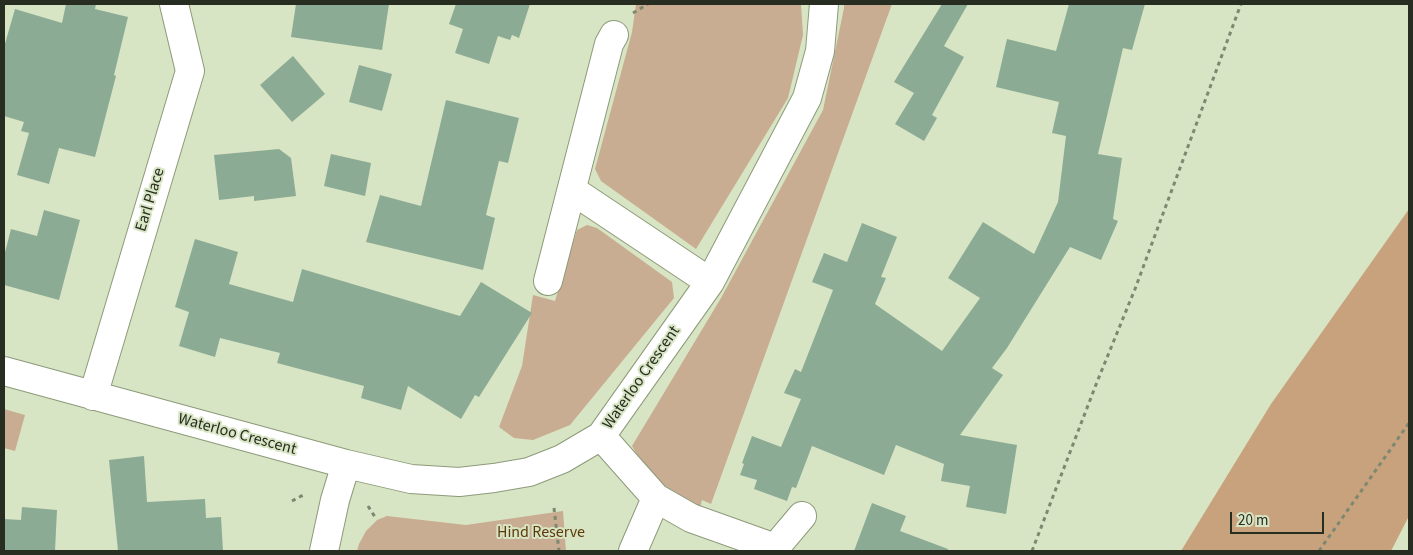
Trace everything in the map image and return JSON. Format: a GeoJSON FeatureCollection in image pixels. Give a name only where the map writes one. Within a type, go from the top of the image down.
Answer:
{"type":"FeatureCollection","features":[{"type":"Feature","properties":{"kind":"street","name":"Earl Place"},"geometry":{"type":"LineString","coordinates":[[92,396],[190,71],[174,4]]}},
{"type":"Feature","properties":{"kind":"street","name":"Waterloo Crescent"},"geometry":{"type":"LineString","coordinates":[[4,371],[346,464],[411,479],[459,482],[494,478],[529,472],[562,459],[601,436],[710,282],[808,98],[820,51],[824,4]]}},
{"type":"Feature","properties":{"kind":"street"},"geometry":{"type":"LineString","coordinates":[[548,280],[609,44],[614,35]]}},
{"type":"Feature","properties":{"kind":"street"},"geometry":{"type":"LineString","coordinates":[[572,190],[710,282]]}},
{"type":"Feature","properties":{"kind":"street"},"geometry":{"type":"LineString","coordinates":[[601,436],[656,498],[691,518],[775,550],[802,516]]}},
{"type":"Feature","properties":{"kind":"street"},"geometry":{"type":"LineString","coordinates":[[324,551],[335,500],[346,464]]}},
{"type":"Feature","properties":{"kind":"street"},"geometry":{"type":"LineString","coordinates":[[633,551],[656,498]]}},
{"type":"Feature","properties":{"kind":"path"},"geometry":{"type":"LineString","coordinates":[[1032,551],[1135,289],[1241,4]]}},
{"type":"Feature","properties":{"kind":"path"},"geometry":{"type":"LineString","coordinates":[[1319,551],[1409,423]]}},
{"type":"Feature","properties":{"kind":"path"},"geometry":{"type":"LineString","coordinates":[[292,500],[304,494]]}},
{"type":"Feature","properties":{"kind":"path"},"geometry":{"type":"LineString","coordinates":[[368,506],[375,517]]}},
{"type":"Feature","properties":{"kind":"path"},"geometry":{"type":"LineString","coordinates":[[554,508],[559,551]]}},
{"type":"Feature","properties":{"kind":"green space"},"geometry":{"type":"Polygon","coordinates":[[[636,4],[801,4],[803,35],[788,98],[696,249],[601,181],[595,169],[632,32],[636,4]]]}},
{"type":"Feature","properties":{"kind":"green space"},"geometry":{"type":"Polygon","coordinates":[[[844,4],[892,4],[711,504],[702,500],[700,508],[659,482],[644,467],[632,446],[721,298],[823,110],[844,4]]]}},
{"type":"Feature","properties":{"kind":"green space"},"geometry":{"type":"Polygon","coordinates":[[[587,225],[597,228],[672,282],[674,298],[570,425],[533,440],[514,438],[499,427],[522,366],[533,295],[555,301],[577,230],[587,225]]]}},
{"type":"Feature","properties":{"kind":"green space"},"geometry":{"type":"Polygon","coordinates":[[[4,409],[25,415],[15,451],[4,448],[4,409]]]}},
{"type":"Feature","properties":{"kind":"green space","name":"Hind Reserve"},"geometry":{"type":"Polygon","coordinates":[[[563,511],[566,551],[357,551],[366,531],[377,520],[387,516],[466,525],[563,511]]]}},
{"type":"Feature","properties":{"kind":"shaded area"},"geometry":{"type":"Polygon","coordinates":[[[1409,209],[1409,516],[1391,551],[1181,551],[1271,404],[1409,209]]]}},
{"type":"Feature","properties":{"kind":"building"},"geometry":{"type":"Polygon","coordinates":[[[66,4],[96,4],[95,9],[128,17],[114,75],[116,76],[95,157],[59,148],[49,184],[17,175],[29,133],[21,131],[24,122],[4,116],[4,47],[15,9],[62,23],[66,4]]]}},
{"type":"Feature","properties":{"kind":"building"},"geometry":{"type":"Polygon","coordinates":[[[296,4],[389,4],[382,50],[291,37],[296,4]]]}},
{"type":"Feature","properties":{"kind":"building"},"geometry":{"type":"Polygon","coordinates":[[[456,4],[530,4],[519,38],[512,35],[510,40],[498,36],[489,64],[455,53],[463,29],[449,24],[456,4]]]}},
{"type":"Feature","properties":{"kind":"building"},"geometry":{"type":"Polygon","coordinates":[[[942,4],[968,4],[944,46],[964,57],[932,115],[937,118],[924,141],[895,124],[914,93],[894,82],[942,4]]]}},
{"type":"Feature","properties":{"kind":"building"},"geometry":{"type":"Polygon","coordinates":[[[1069,4],[1145,4],[1132,50],[1123,48],[1098,154],[1122,158],[1113,219],[1118,221],[1101,260],[1070,247],[1007,348],[992,368],[1003,375],[960,435],[1017,445],[1006,514],[966,507],[970,486],[941,481],[944,464],[896,445],[884,475],[812,446],[796,488],[792,487],[787,501],[754,489],[757,480],[740,475],[744,464],[742,463],[752,436],[781,447],[801,399],[784,393],[795,369],[801,372],[833,290],[812,282],[824,253],[847,262],[862,223],[897,237],[881,277],[886,278],[875,304],[942,351],[980,298],[948,278],[983,222],[1034,254],[1058,202],[1066,136],[1052,133],[1059,102],[996,87],[1007,39],[1056,51],[1069,4]]]}},
{"type":"Feature","properties":{"kind":"building"},"geometry":{"type":"Polygon","coordinates":[[[293,56],[325,94],[292,122],[260,85],[293,56]]]}},
{"type":"Feature","properties":{"kind":"building"},"geometry":{"type":"Polygon","coordinates":[[[359,65],[392,74],[382,111],[349,102],[359,65]]]}},
{"type":"Feature","properties":{"kind":"building"},"geometry":{"type":"Polygon","coordinates":[[[446,100],[519,118],[508,163],[499,161],[486,215],[495,218],[483,270],[366,242],[380,195],[421,206],[446,100]]]}},
{"type":"Feature","properties":{"kind":"building"},"geometry":{"type":"Polygon","coordinates":[[[279,149],[291,158],[296,196],[254,201],[254,196],[219,200],[214,155],[279,149]]]}},
{"type":"Feature","properties":{"kind":"building"},"geometry":{"type":"Polygon","coordinates":[[[331,154],[371,163],[365,196],[324,186],[331,154]]]}},
{"type":"Feature","properties":{"kind":"building"},"geometry":{"type":"Polygon","coordinates":[[[44,210],[80,220],[59,300],[4,285],[4,256],[11,229],[37,236],[44,210]]]}},
{"type":"Feature","properties":{"kind":"building"},"geometry":{"type":"Polygon","coordinates":[[[195,239],[238,252],[229,284],[293,302],[302,269],[460,316],[481,282],[532,313],[479,397],[475,395],[461,419],[408,386],[401,410],[361,398],[364,386],[277,363],[280,353],[220,338],[215,357],[179,346],[189,312],[175,307],[195,239]]]}},
{"type":"Feature","properties":{"kind":"building"},"geometry":{"type":"Polygon","coordinates":[[[144,456],[147,502],[205,499],[206,518],[221,517],[223,551],[118,551],[109,460],[144,456]]]}},
{"type":"Feature","properties":{"kind":"building"},"geometry":{"type":"Polygon","coordinates":[[[872,503],[906,516],[900,531],[948,549],[948,551],[854,551],[872,503]]]}},
{"type":"Feature","properties":{"kind":"building"},"geometry":{"type":"Polygon","coordinates":[[[22,507],[57,510],[55,551],[4,551],[4,519],[21,520],[22,507]]]}}]}
